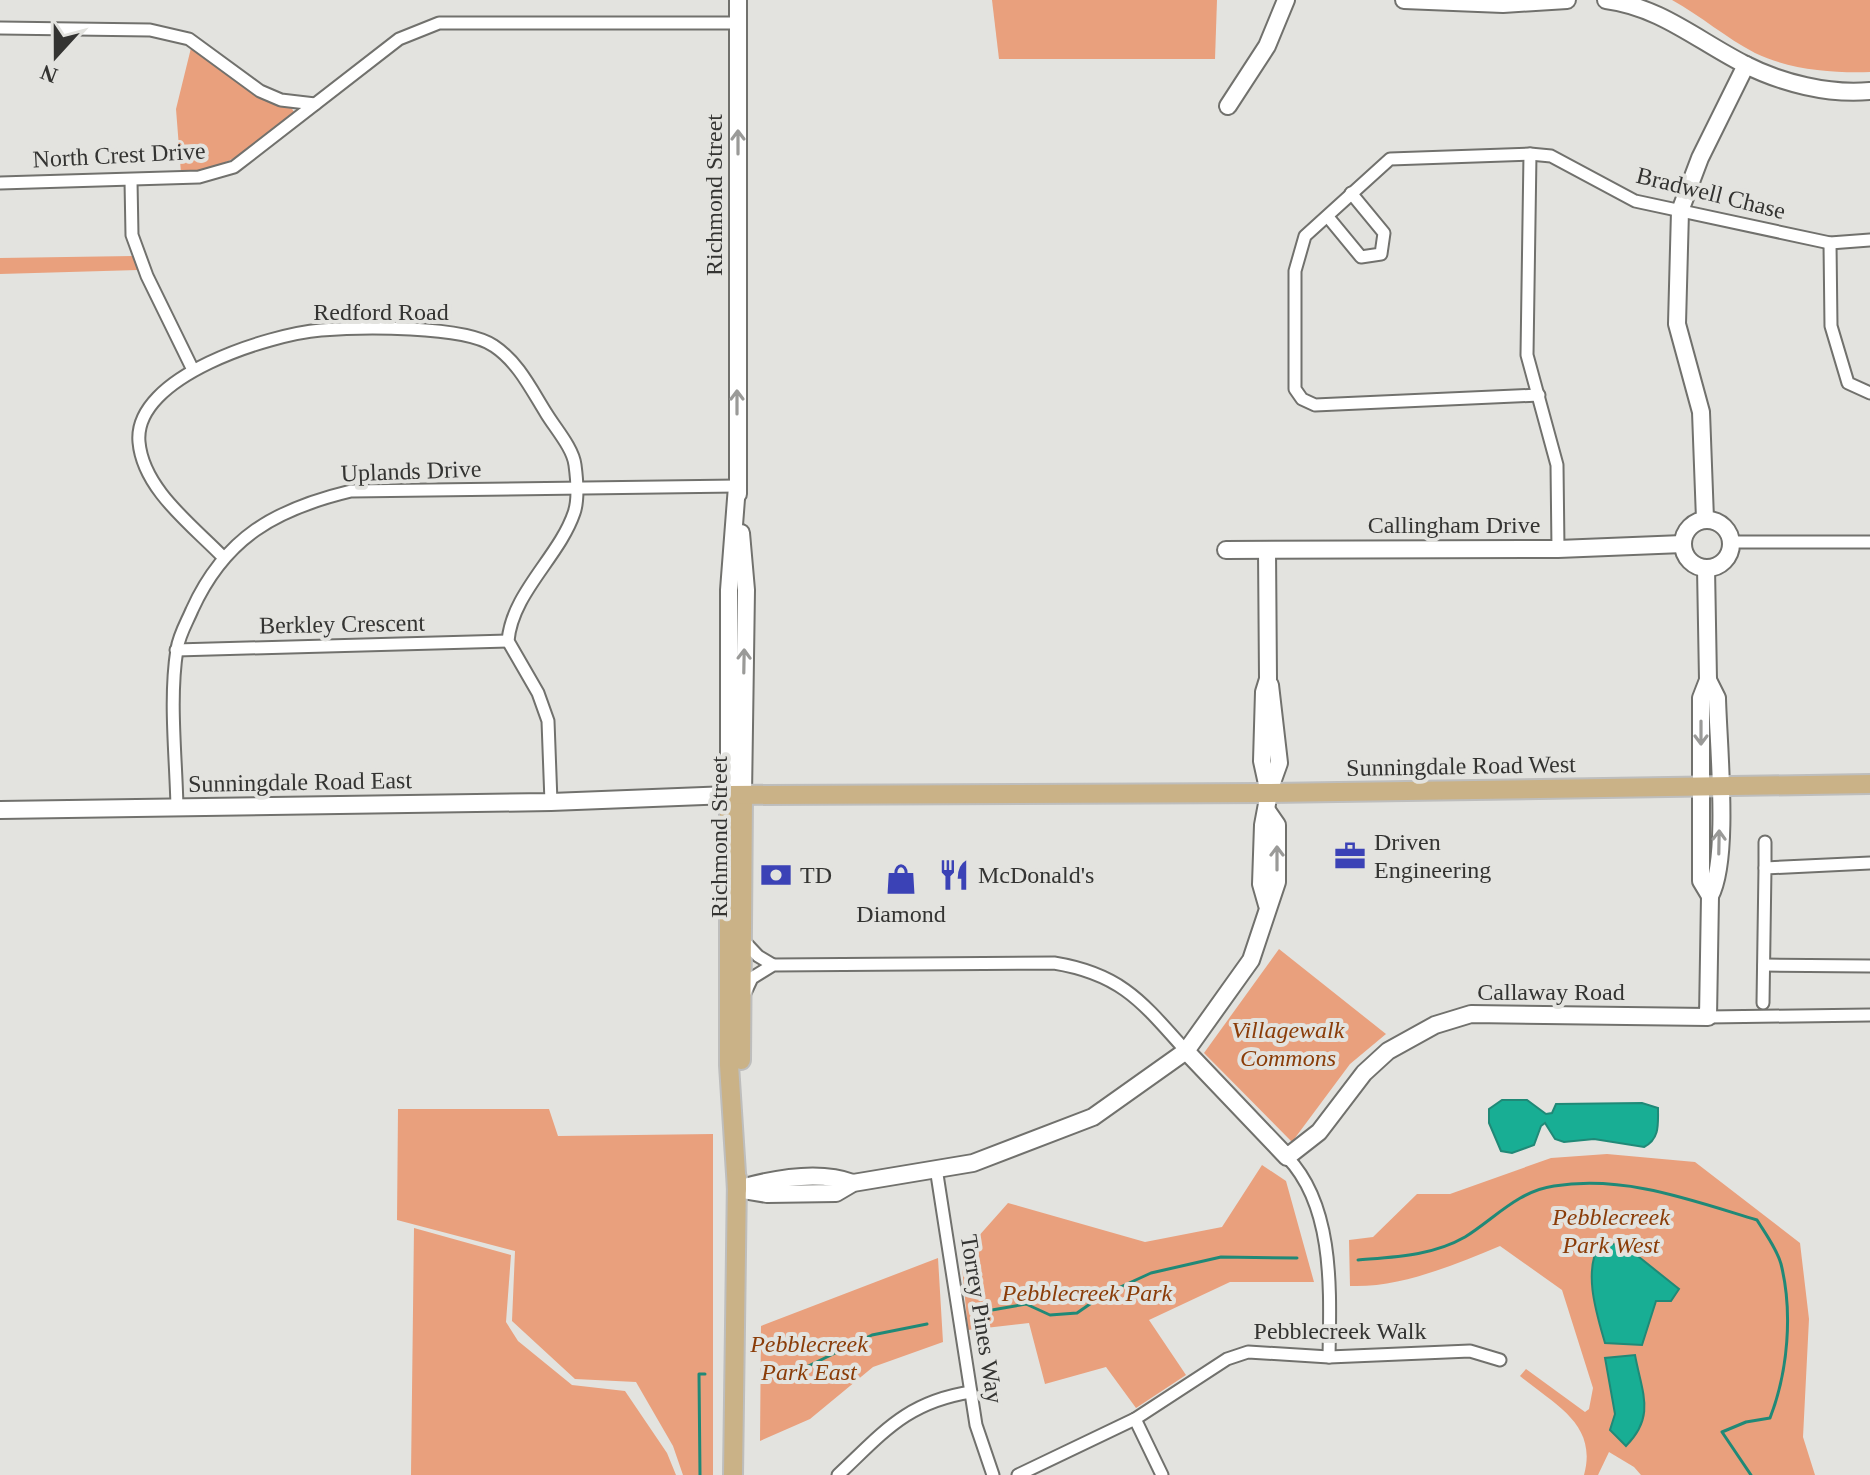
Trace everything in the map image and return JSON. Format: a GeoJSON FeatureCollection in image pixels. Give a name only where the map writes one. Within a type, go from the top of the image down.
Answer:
{"type":"FeatureCollection","features":[{"type":"Feature","properties":{"kind":"main road","name":"Sunningdale Road West"},"geometry":{"type":"LineString","coordinates":[[736,800],[1052,793],[1268,802],[1710,786],[1870,784]]}},
{"type":"Feature","properties":{"kind":"main road","name":"Richmond Street"},"geometry":{"type":"LineString","coordinates":[[733,1475],[742,999],[736,800]]}},
{"type":"Feature","properties":{"kind":"main road","name":"Richmond Street"},"geometry":{"type":"LineString","coordinates":[[736,800],[729,1065],[737,1189]]}},
{"type":"Feature","properties":{"kind":"street","name":"Richmond Street"},"geometry":{"type":"LineString","coordinates":[[736,800],[746,590],[737,486],[738,0]]}},
{"type":"Feature","properties":{"kind":"street"},"geometry":{"type":"LineString","coordinates":[[1228,106],[1267,46],[1286,0]]}},
{"type":"Feature","properties":{"kind":"street"},"geometry":{"type":"LineString","coordinates":[[1404,0],[1503,4],[1567,0]]}},
{"type":"Feature","properties":{"kind":"street"},"geometry":{"type":"LineString","coordinates":[[1606,0],[1651,11],[1746,65],[1805,86],[1870,91]]}},
{"type":"Feature","properties":{"kind":"street","name":"North Crest Drive"},"geometry":{"type":"LineString","coordinates":[[0,183],[199,177],[234,167],[399,39],[439,23],[738,23]]}},
{"type":"Feature","properties":{"kind":"street"},"geometry":{"type":"LineString","coordinates":[[0,28],[150,30],[189,39],[260,91],[281,100],[315,104]]}},
{"type":"Feature","properties":{"kind":"street"},"geometry":{"type":"LineString","coordinates":[[1705,519],[1701,412],[1677,324],[1680,211],[1700,158],[1746,65]]}},
{"type":"Feature","properties":{"kind":"street"},"geometry":{"type":"LineString","coordinates":[[1530,154],[1527,355],[1557,465],[1558,549]]}},
{"type":"Feature","properties":{"kind":"street","name":"Bradwell Chase"},"geometry":{"type":"LineString","coordinates":[[1539,395],[1315,405],[1302,399],[1295,389],[1295,271],[1305,236],[1390,159],[1530,154],[1551,156],[1635,201],[1830,243],[1870,240]]}},
{"type":"Feature","properties":{"kind":"street"},"geometry":{"type":"LineString","coordinates":[[131,181],[132,235],[147,276],[193,370]]}},
{"type":"Feature","properties":{"kind":"street"},"geometry":{"type":"LineString","coordinates":[[1328,217],[1361,257],[1381,254],[1384,233],[1351,193]]}},
{"type":"Feature","properties":{"kind":"street"},"geometry":{"type":"LineString","coordinates":[[1830,243],[1831,326],[1848,383],[1870,393]]}},
{"type":"Feature","properties":{"kind":"street","name":"Redford Road"},"geometry":{"type":"LineString","coordinates":[[223,557],[164,496],[146,470],[138,440],[143,415],[158,397],[193,370],[237,350],[320,330],[461,333],[493,345],[520,372],[575,460],[577,486],[574,513],[513,620],[508,641]]}},
{"type":"Feature","properties":{"kind":"street","name":"Uplands Drive"},"geometry":{"type":"LineString","coordinates":[[177,808],[176,650],[205,582],[223,557],[271,520],[310,501],[351,491],[737,486]]}},
{"type":"Feature","properties":{"kind":"street"},"geometry":{"type":"LineString","coordinates":[[1705,519],[1723,525],[1731,542],[1727,557],[1706,568],[1690,561],[1683,544],[1689,527],[1705,519]]}},
{"type":"Feature","properties":{"kind":"street"},"geometry":{"type":"LineString","coordinates":[[1731,542],[1870,542]]}},
{"type":"Feature","properties":{"kind":"street","name":"Callingham Drive"},"geometry":{"type":"LineString","coordinates":[[1226,550],[1558,549],[1683,544]]}},
{"type":"Feature","properties":{"kind":"street"},"geometry":{"type":"LineString","coordinates":[[737,1189],[767,1181],[836,1176],[853,1183],[973,1163],[1093,1117],[1186,1051],[1251,960],[1267,905],[1261,884],[1263,825],[1279,763],[1274,693],[1268,679],[1267,550]]}},
{"type":"Feature","properties":{"kind":"street"},"geometry":{"type":"LineString","coordinates":[[1706,568],[1708,680],[1701,698],[1710,786],[1701,881],[1710,896],[1708,1017]]}},
{"type":"Feature","properties":{"kind":"street"},"geometry":{"type":"LineString","coordinates":[[508,641],[538,693],[548,721],[551,802]]}},
{"type":"Feature","properties":{"kind":"street","name":"Berkley Crescent"},"geometry":{"type":"LineString","coordinates":[[176,650],[508,641]]}},
{"type":"Feature","properties":{"kind":"street","name":"Sunningdale Road East"},"geometry":{"type":"LineString","coordinates":[[0,810],[736,800]]}},
{"type":"Feature","properties":{"kind":"street"},"geometry":{"type":"LineString","coordinates":[[1763,1003],[1765,842]]}},
{"type":"Feature","properties":{"kind":"street"},"geometry":{"type":"LineString","coordinates":[[1765,868],[1870,863]]}},
{"type":"Feature","properties":{"kind":"street"},"geometry":{"type":"LineString","coordinates":[[742,939],[758,956],[773,965]]}},
{"type":"Feature","properties":{"kind":"street"},"geometry":{"type":"LineString","coordinates":[[742,999],[752,978],[773,965],[1054,963],[1076,966],[1135,994],[1303,1174],[1323,1230],[1330,1304],[1329,1357]]}},
{"type":"Feature","properties":{"kind":"street"},"geometry":{"type":"LineString","coordinates":[[1764,965],[1870,966]]}},
{"type":"Feature","properties":{"kind":"street","name":"Callaway Road"},"geometry":{"type":"LineString","coordinates":[[1287,1157],[1319,1132],[1364,1073],[1388,1051],[1435,1025],[1471,1014],[1708,1017],[1870,1015]]}},
{"type":"Feature","properties":{"kind":"street","name":"Torrey Pines Way"},"geometry":{"type":"LineString","coordinates":[[936,1168],[976,1425],[993,1475]]}},
{"type":"Feature","properties":{"kind":"street","name":"Pebblecreek Walk"},"geometry":{"type":"LineString","coordinates":[[1018,1475],[1135,1419],[1227,1359],[1248,1352],[1329,1357],[1470,1351],[1500,1360]]}},
{"type":"Feature","properties":{"kind":"street"},"geometry":{"type":"LineString","coordinates":[[838,1475],[898,1419],[935,1397],[971,1392]]}},
{"type":"Feature","properties":{"kind":"street"},"geometry":{"type":"LineString","coordinates":[[1135,1419],[1162,1475]]}},
{"type":"Feature","properties":{"kind":"green space"},"geometry":{"type":"Polygon","coordinates":[[[992,0],[1217,0],[1215,59],[999,59],[992,0]]]}},
{"type":"Feature","properties":{"kind":"green space"},"geometry":{"type":"Polygon","coordinates":[[[1672,0],[1870,0],[1870,72],[1811,69],[1769,59],[1744,47],[1672,0]]]}},
{"type":"Feature","properties":{"kind":"green space"},"geometry":{"type":"Polygon","coordinates":[[[191,48],[259,96],[291,107],[294,112],[271,135],[243,154],[212,167],[181,173],[176,109],[191,48]]]}},
{"type":"Feature","properties":{"kind":"green space"},"geometry":{"type":"Polygon","coordinates":[[[133,256],[138,270],[0,274],[0,258],[133,256]]]}},
{"type":"Feature","properties":{"kind":"green space","name":"Villagewalk Commons"},"geometry":{"type":"Polygon","coordinates":[[[1279,949],[1386,1034],[1350,1064],[1292,1142],[1204,1053],[1279,949]]]}},
{"type":"Feature","properties":{"kind":"green space"},"geometry":{"type":"Polygon","coordinates":[[[398,1109],[549,1109],[558,1136],[713,1134],[713,1475],[683,1475],[673,1446],[636,1382],[575,1379],[512,1321],[515,1251],[397,1220],[398,1109]]]}},
{"type":"Feature","properties":{"kind":"green space","name":"Pebblecreek Park West"},"geometry":{"type":"Polygon","coordinates":[[[1607,1154],[1695,1162],[1800,1243],[1809,1319],[1803,1437],[1815,1475],[1641,1475],[1634,1467],[1609,1452],[1598,1475],[1584,1475],[1587,1457],[1579,1429],[1559,1407],[1520,1376],[1526,1369],[1585,1412],[1589,1409],[1593,1388],[1562,1290],[1500,1246],[1446,1268],[1407,1279],[1350,1286],[1349,1240],[1373,1237],[1417,1194],[1450,1194],[1551,1158],[1607,1154]]]}},
{"type":"Feature","properties":{"kind":"green space","name":"Pebblecreek Park"},"geometry":{"type":"Polygon","coordinates":[[[1262,1165],[1286,1181],[1314,1282],[1230,1282],[1149,1320],[1186,1375],[1136,1408],[1106,1367],[1045,1384],[1029,1323],[968,1330],[961,1256],[1008,1203],[1145,1242],[1222,1227],[1262,1165]]]}},
{"type":"Feature","properties":{"kind":"green space"},"geometry":{"type":"Polygon","coordinates":[[[414,1228],[511,1255],[506,1322],[518,1341],[572,1385],[625,1391],[667,1453],[676,1475],[411,1475],[414,1228]]]}},
{"type":"Feature","properties":{"kind":"green space","name":"Pebblecreek Park East"},"geometry":{"type":"Polygon","coordinates":[[[938,1258],[943,1342],[873,1367],[810,1419],[760,1441],[761,1326],[938,1258]]]}},
{"type":"Feature","properties":{"kind":"shaded area"},"geometry":{"type":"Polygon","coordinates":[[[1502,1100],[1527,1100],[1546,1114],[1552,1113],[1556,1104],[1642,1103],[1658,1108],[1657,1130],[1653,1140],[1644,1147],[1594,1139],[1564,1142],[1555,1139],[1545,1123],[1534,1145],[1512,1153],[1501,1151],[1489,1123],[1489,1109],[1502,1100]]]}},
{"type":"Feature","properties":{"kind":"shaded area"},"geometry":{"type":"Polygon","coordinates":[[[1600,1243],[1624,1245],[1679,1289],[1671,1301],[1656,1301],[1642,1345],[1605,1343],[1592,1279],[1592,1266],[1600,1243]]]}},
{"type":"Feature","properties":{"kind":"shaded area"},"geometry":{"type":"Polygon","coordinates":[[[1635,1355],[1644,1414],[1635,1435],[1626,1446],[1610,1430],[1615,1414],[1605,1358],[1635,1355]]]}},
{"type":"Feature","properties":{"kind":"waterway"},"geometry":{"type":"LineString","coordinates":[[1358,1260],[1439,1248],[1465,1237],[1529,1194],[1554,1186],[1580,1183],[1657,1191],[1757,1220],[1781,1264],[1788,1322],[1785,1362],[1770,1418],[1746,1422],[1722,1432],[1751,1475]]}},
{"type":"Feature","properties":{"kind":"waterway"},"geometry":{"type":"LineString","coordinates":[[992,1310],[1026,1304],[1050,1315],[1077,1313],[1103,1295],[1151,1273],[1221,1257],[1297,1258]]}},
{"type":"Feature","properties":{"kind":"waterway"},"geometry":{"type":"LineString","coordinates":[[763,1375],[792,1374],[872,1335],[927,1324]]}},
{"type":"Feature","properties":{"kind":"waterway"},"geometry":{"type":"LineString","coordinates":[[700,1475],[699,1374],[705,1374]]}},
{"type":"Feature","properties":{"kind":"place","name":"Driven Engineering"},"geometry":{"type":"Point","coordinates":[1350,856]}},
{"type":"Feature","properties":{"kind":"place","name":"TD"},"geometry":{"type":"Point","coordinates":[776,875]}},
{"type":"Feature","properties":{"kind":"place","name":"McDonald's"},"geometry":{"type":"Point","coordinates":[954,875]}},
{"type":"Feature","properties":{"kind":"place","name":"Diamond"},"geometry":{"type":"Point","coordinates":[901,879]}}]}
